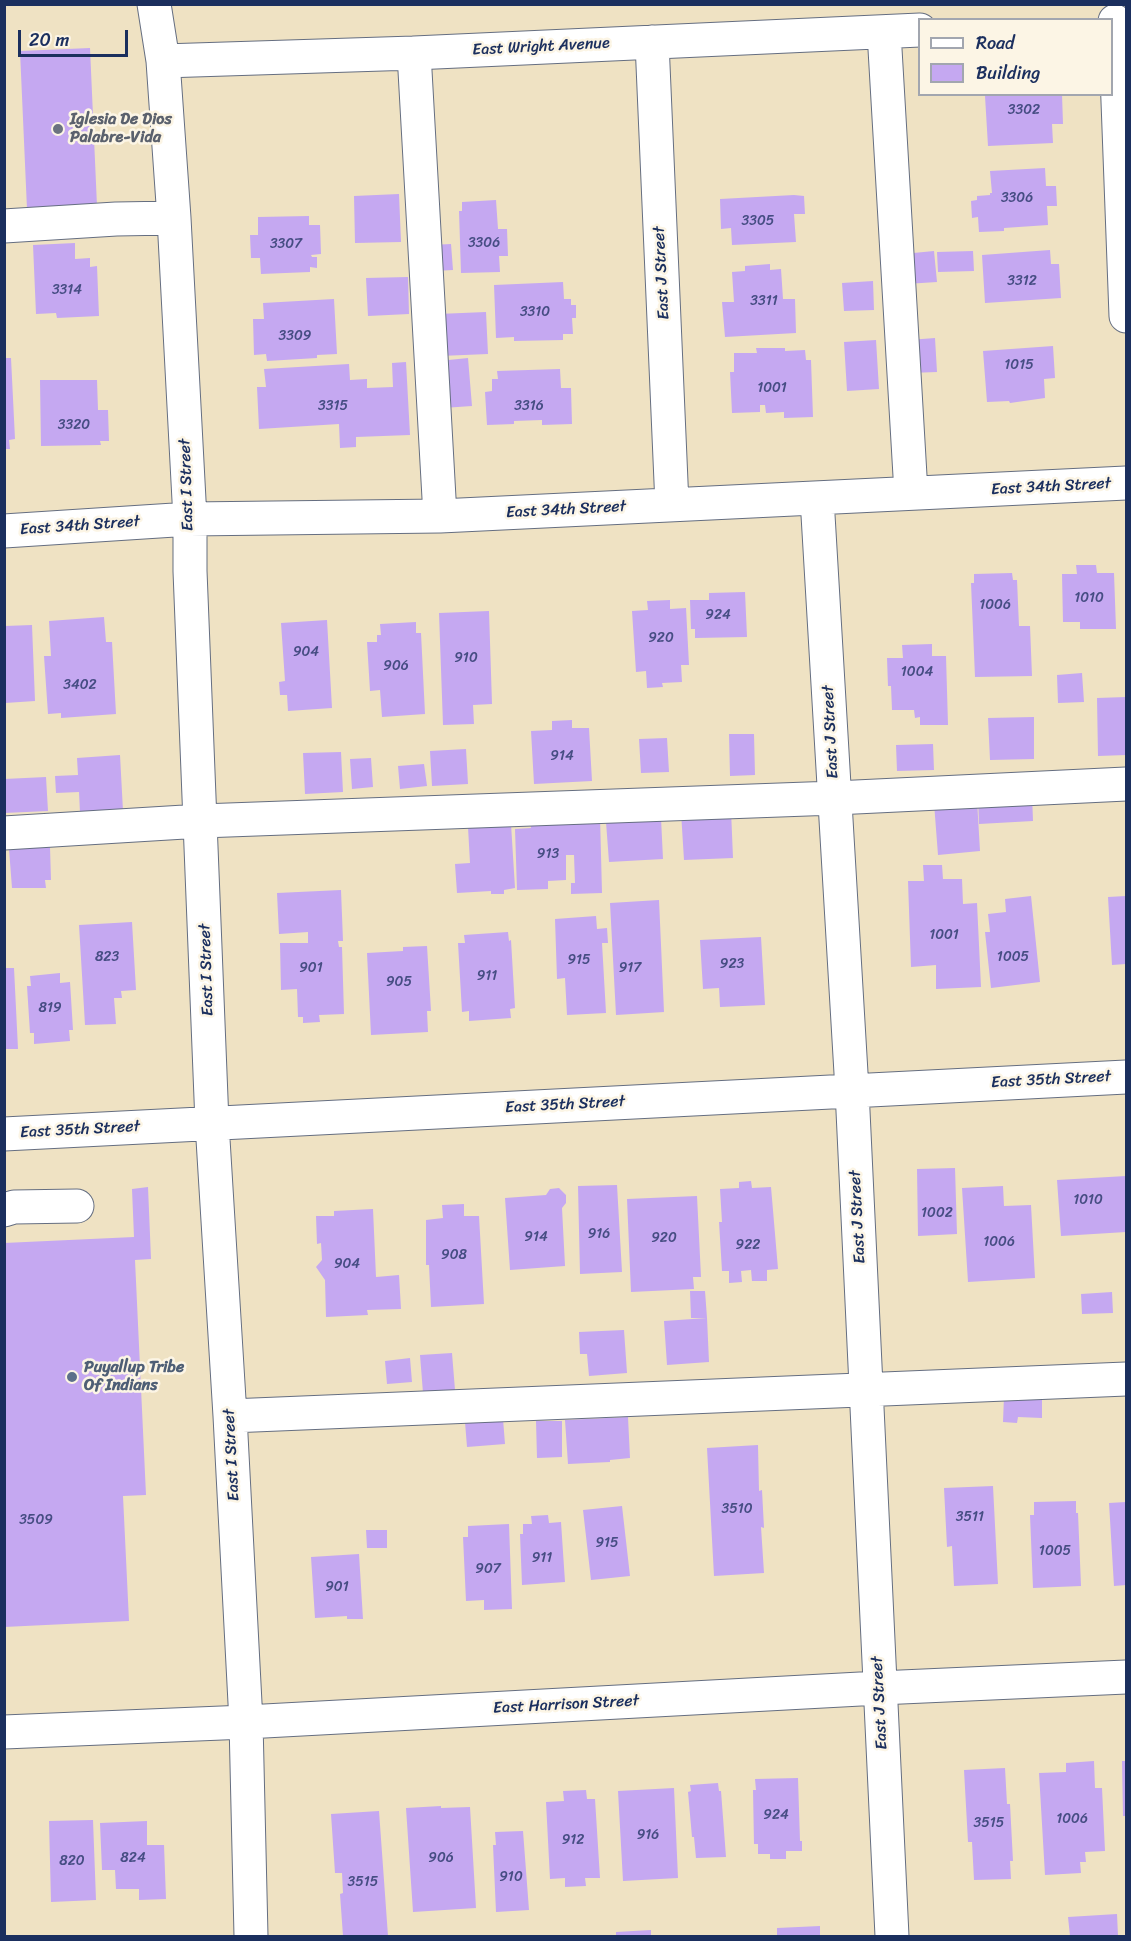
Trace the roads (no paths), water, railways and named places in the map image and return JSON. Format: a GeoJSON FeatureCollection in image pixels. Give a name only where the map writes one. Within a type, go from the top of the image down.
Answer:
{"type":"FeatureCollection","features":[{"type":"Feature","properties":{"kind":"street","name":"East I Street"},"geometry":{"type":"LineString","coordinates":[[154,4],[163,61],[174,218],[190,519],[190,571],[212,1124],[246,1722],[251,1936]]}},
{"type":"Feature","properties":{"kind":"street"},"geometry":{"type":"LineString","coordinates":[[1118,21],[1126,316]]}},
{"type":"Feature","properties":{"kind":"street","name":"East Wright Avenue"},"geometry":{"type":"LineString","coordinates":[[163,61],[414,53],[918,30]]}},
{"type":"Feature","properties":{"kind":"street"},"geometry":{"type":"LineString","coordinates":[[884,32],[911,493]]}},
{"type":"Feature","properties":{"kind":"street","name":"East J Street"},"geometry":{"type":"LineString","coordinates":[[652,42],[672,505]]}},
{"type":"Feature","properties":{"kind":"street"},"geometry":{"type":"LineString","coordinates":[[414,53],[440,516]]}},
{"type":"Feature","properties":{"kind":"street"},"geometry":{"type":"LineString","coordinates":[[4,226],[174,218]]}},
{"type":"Feature","properties":{"kind":"street","name":"East 34th Street"},"geometry":{"type":"LineString","coordinates":[[4,531],[190,519],[440,516],[1126,483]]}},
{"type":"Feature","properties":{"kind":"street","name":"East J Street"},"geometry":{"type":"LineString","coordinates":[[817,498],[852,1090],[892,1936]]}},
{"type":"Feature","properties":{"kind":"street"},"geometry":{"type":"LineString","coordinates":[[4,833],[201,821],[835,798],[1126,784]]}},
{"type":"Feature","properties":{"kind":"street","name":"East 35th Street"},"geometry":{"type":"LineString","coordinates":[[4,1134],[1126,1077]]}},
{"type":"Feature","properties":{"kind":"street"},"geometry":{"type":"LineString","coordinates":[[4,1210],[14,1207],[77,1206]]}},
{"type":"Feature","properties":{"kind":"street"},"geometry":{"type":"LineString","coordinates":[[230,1416],[1126,1379]]}},
{"type":"Feature","properties":{"kind":"street","name":"East Harrison Street"},"geometry":{"type":"LineString","coordinates":[[4,1732],[246,1722],[1126,1677]]}},
{"type":"Feature","properties":{"kind":"place","name":"Iglesia De Dios Palabre-Vida"},"geometry":{"type":"Point","coordinates":[58,129]}},
{"type":"Feature","properties":{"kind":"place","name":"Puyallup Tribe Of Indians"},"geometry":{"type":"Point","coordinates":[72,1377]}}]}
